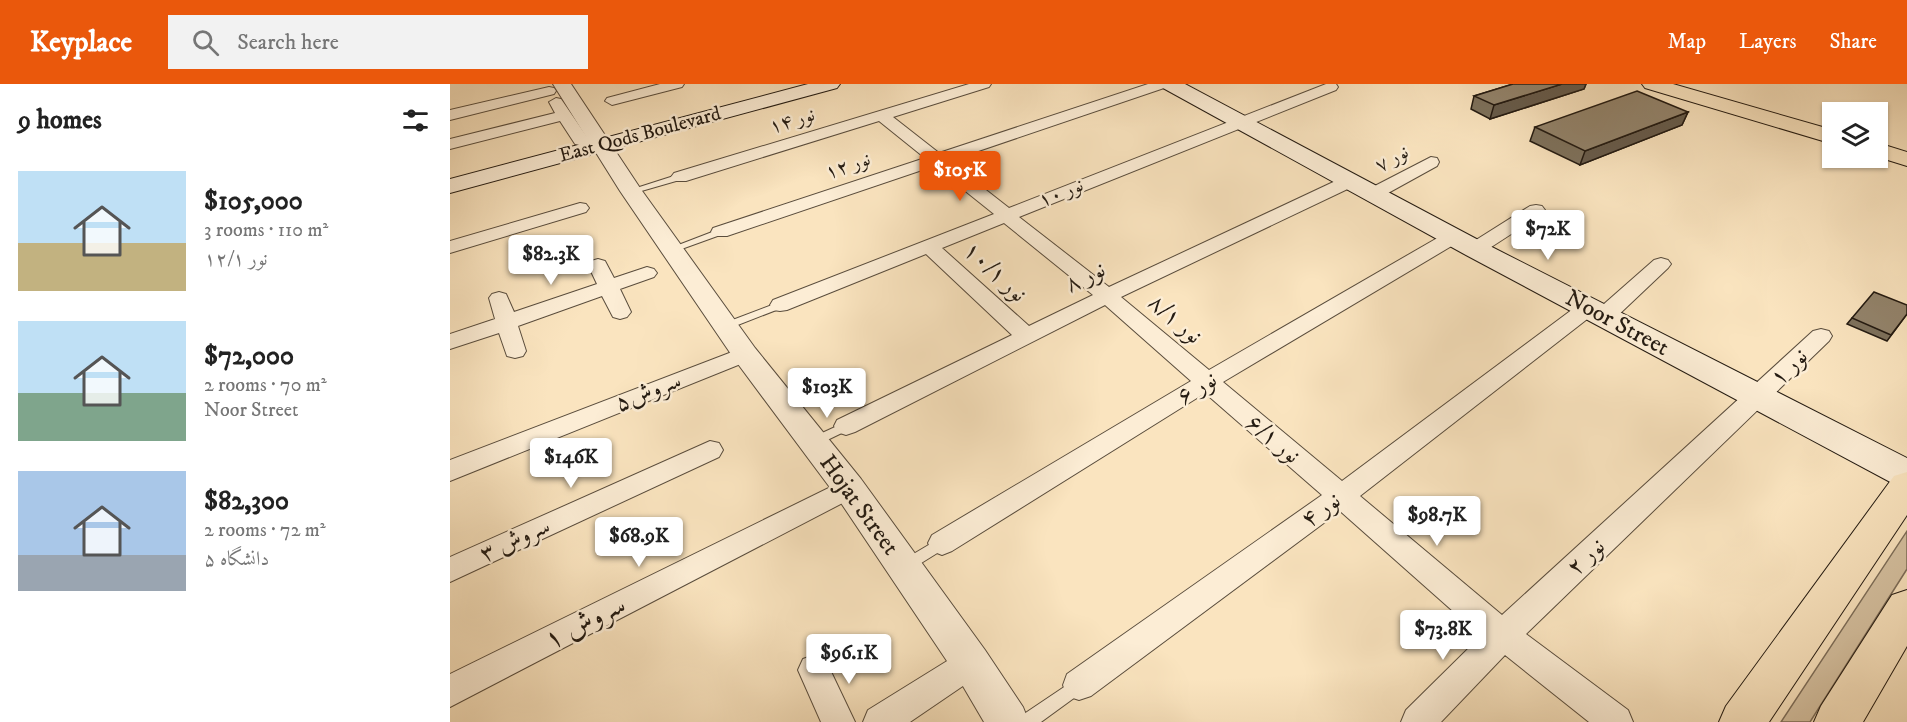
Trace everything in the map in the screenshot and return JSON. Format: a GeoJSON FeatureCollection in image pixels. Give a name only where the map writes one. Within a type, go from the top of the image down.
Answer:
{"type":"FeatureCollection","features":[{"type":"Feature","properties":{"kind":"main road","name":"East Qods Boulevard"},"geometry":{"type":"LineString","coordinates":[[450,186],[593,141],[797,84]]}},
{"type":"Feature","properties":{"kind":"main road","name":"East Qods Boulevard"},"geometry":{"type":"LineString","coordinates":[[450,176],[830,84]]}},
{"type":"Feature","properties":{"kind":"main road","name":"Noor Street"},"geometry":{"type":"LineString","coordinates":[[1170,84],[1464,243],[1907,474]]}},
{"type":"Feature","properties":{"kind":"main road"},"geometry":{"type":"LineString","coordinates":[[1652,84],[1822,134]]}},
{"type":"Feature","properties":{"kind":"main road"},"geometry":{"type":"LineString","coordinates":[[1679,84],[1822,126]]}},
{"type":"Feature","properties":{"kind":"main road"},"geometry":{"type":"LineString","coordinates":[[1888,145],[1907,150]]}},
{"type":"Feature","properties":{"kind":"main road"},"geometry":{"type":"LineString","coordinates":[[1888,153],[1907,159]]}},
{"type":"Feature","properties":{"kind":"main road"},"geometry":{"type":"LineString","coordinates":[[1742,722],[1907,486]]}},
{"type":"Feature","properties":{"kind":"main road"},"geometry":{"type":"LineString","coordinates":[[1836,722],[1907,608]]}},
{"type":"Feature","properties":{"kind":"street"},"geometry":{"type":"LineString","coordinates":[[612,101],[677,84]]}},
{"type":"Feature","properties":{"kind":"street","name":"نور ۱۴"},"geometry":{"type":"LineString","coordinates":[[680,177],[984,84]]}},
{"type":"Feature","properties":{"kind":"street","name":"نور ۱۲"},"geometry":{"type":"LineString","coordinates":[[720,232],[1162,84]]}},
{"type":"Feature","properties":{"kind":"street"},"geometry":{"type":"LineString","coordinates":[[450,115],[552,86],[564,115],[593,141]]}},
{"type":"Feature","properties":{"kind":"street","name":"Hojat Street"},"geometry":{"type":"LineString","coordinates":[[552,86],[673,249],[745,354],[849,488],[971,663],[1008,722]]}},
{"type":"Feature","properties":{"kind":"street","name":"نور ۱۰"},"geometry":{"type":"LineString","coordinates":[[780,305],[1331,87]]}},
{"type":"Feature","properties":{"kind":"street"},"geometry":{"type":"LineString","coordinates":[[450,144],[564,115]]}},
{"type":"Feature","properties":{"kind":"street","name":"نور ۸/۱"},"geometry":{"type":"LineString","coordinates":[[881,116],[1107,296],[1206,382]]}},
{"type":"Feature","properties":{"kind":"street","name":"نور ۷"},"geometry":{"type":"LineString","coordinates":[[1362,187],[1431,162]]}},
{"type":"Feature","properties":{"kind":"street","name":"نور ۸"},"geometry":{"type":"LineString","coordinates":[[846,426],[1107,296],[1362,187]]}},
{"type":"Feature","properties":{"kind":"street"},"geometry":{"type":"LineString","coordinates":[[450,247],[579,208]]}},
{"type":"Feature","properties":{"kind":"street","name":"نور ۶"},"geometry":{"type":"LineString","coordinates":[[942,543],[1206,382],[1464,243],[1536,210]]}},
{"type":"Feature","properties":{"kind":"street","name":"نور ۱۰/۱"},"geometry":{"type":"LineString","coordinates":[[929,246],[1026,336]]}},
{"type":"Feature","properties":{"kind":"street","name":"نور ۴"},"geometry":{"type":"LineString","coordinates":[[1079,685],[1661,264]]}},
{"type":"Feature","properties":{"kind":"street"},"geometry":{"type":"LineString","coordinates":[[598,265],[620,312]]}},
{"type":"Feature","properties":{"kind":"street"},"geometry":{"type":"LineString","coordinates":[[450,342],[647,273]]}},
{"type":"Feature","properties":{"kind":"street"},"geometry":{"type":"LineString","coordinates":[[499,298],[515,351]]}},
{"type":"Feature","properties":{"kind":"street","name":"نور ۱"},"geometry":{"type":"LineString","coordinates":[[1757,397],[1821,336]]}},
{"type":"Feature","properties":{"kind":"street","name":"سروش۵"},"geometry":{"type":"LineString","coordinates":[[450,471],[745,354]]}},
{"type":"Feature","properties":{"kind":"street","name":"نور ۶/۱"},"geometry":{"type":"LineString","coordinates":[[1206,382],[1503,635],[1616,722]]}},
{"type":"Feature","properties":{"kind":"street","name":"نور ۲"},"geometry":{"type":"LineString","coordinates":[[1418,722],[1503,635],[1757,397]]}},
{"type":"Feature","properties":{"kind":"street","name":"سروش ۳"},"geometry":{"type":"LineString","coordinates":[[450,570],[710,450]]}},
{"type":"Feature","properties":{"kind":"street","name":"سروش ۱"},"geometry":{"type":"LineString","coordinates":[[450,691],[849,488]]}},
{"type":"Feature","properties":{"kind":"street"},"geometry":{"type":"LineString","coordinates":[[880,722],[971,663]]}},
{"type":"Feature","properties":{"kind":"street"},"geometry":{"type":"LineString","coordinates":[[814,670],[838,722]]}},
{"type":"Feature","properties":{"kind":"lane"},"geometry":{"type":"LineString","coordinates":[[631,191],[680,177]]}},
{"type":"Feature","properties":{"kind":"lane"},"geometry":{"type":"LineString","coordinates":[[673,249],[720,232]]}},
{"type":"Feature","properties":{"kind":"lane"},"geometry":{"type":"LineString","coordinates":[[726,326],[780,305]]}},
{"type":"Feature","properties":{"kind":"lane"},"geometry":{"type":"LineString","coordinates":[[813,442],[846,426]]}},
{"type":"Feature","properties":{"kind":"lane"},"geometry":{"type":"LineString","coordinates":[[904,566],[942,543]]}},
{"type":"Feature","properties":{"kind":"lane"},"geometry":{"type":"LineString","coordinates":[[1027,722],[1079,685]]}},
{"type":"Feature","properties":{"kind":"shaded area"},"geometry":{"type":"Polygon","coordinates":[[[1907,531],[1907,569],[1810,722],[1781,722],[1907,531]]]}},
{"type":"Feature","properties":{"kind":"building"},"geometry":{"type":"Polygon","coordinates":[[[1513,84],[1562,84],[1494,105],[1474,96],[1513,84]]]}},
{"type":"Feature","properties":{"kind":"building"},"geometry":{"type":"Polygon","coordinates":[[[1637,91],[1688,112],[1585,151],[1535,127],[1637,91]]]}},
{"type":"Feature","properties":{"kind":"building"},"geometry":{"type":"Polygon","coordinates":[[[1874,292],[1907,305],[1907,314],[1891,335],[1852,318],[1874,292]]]}}]}
